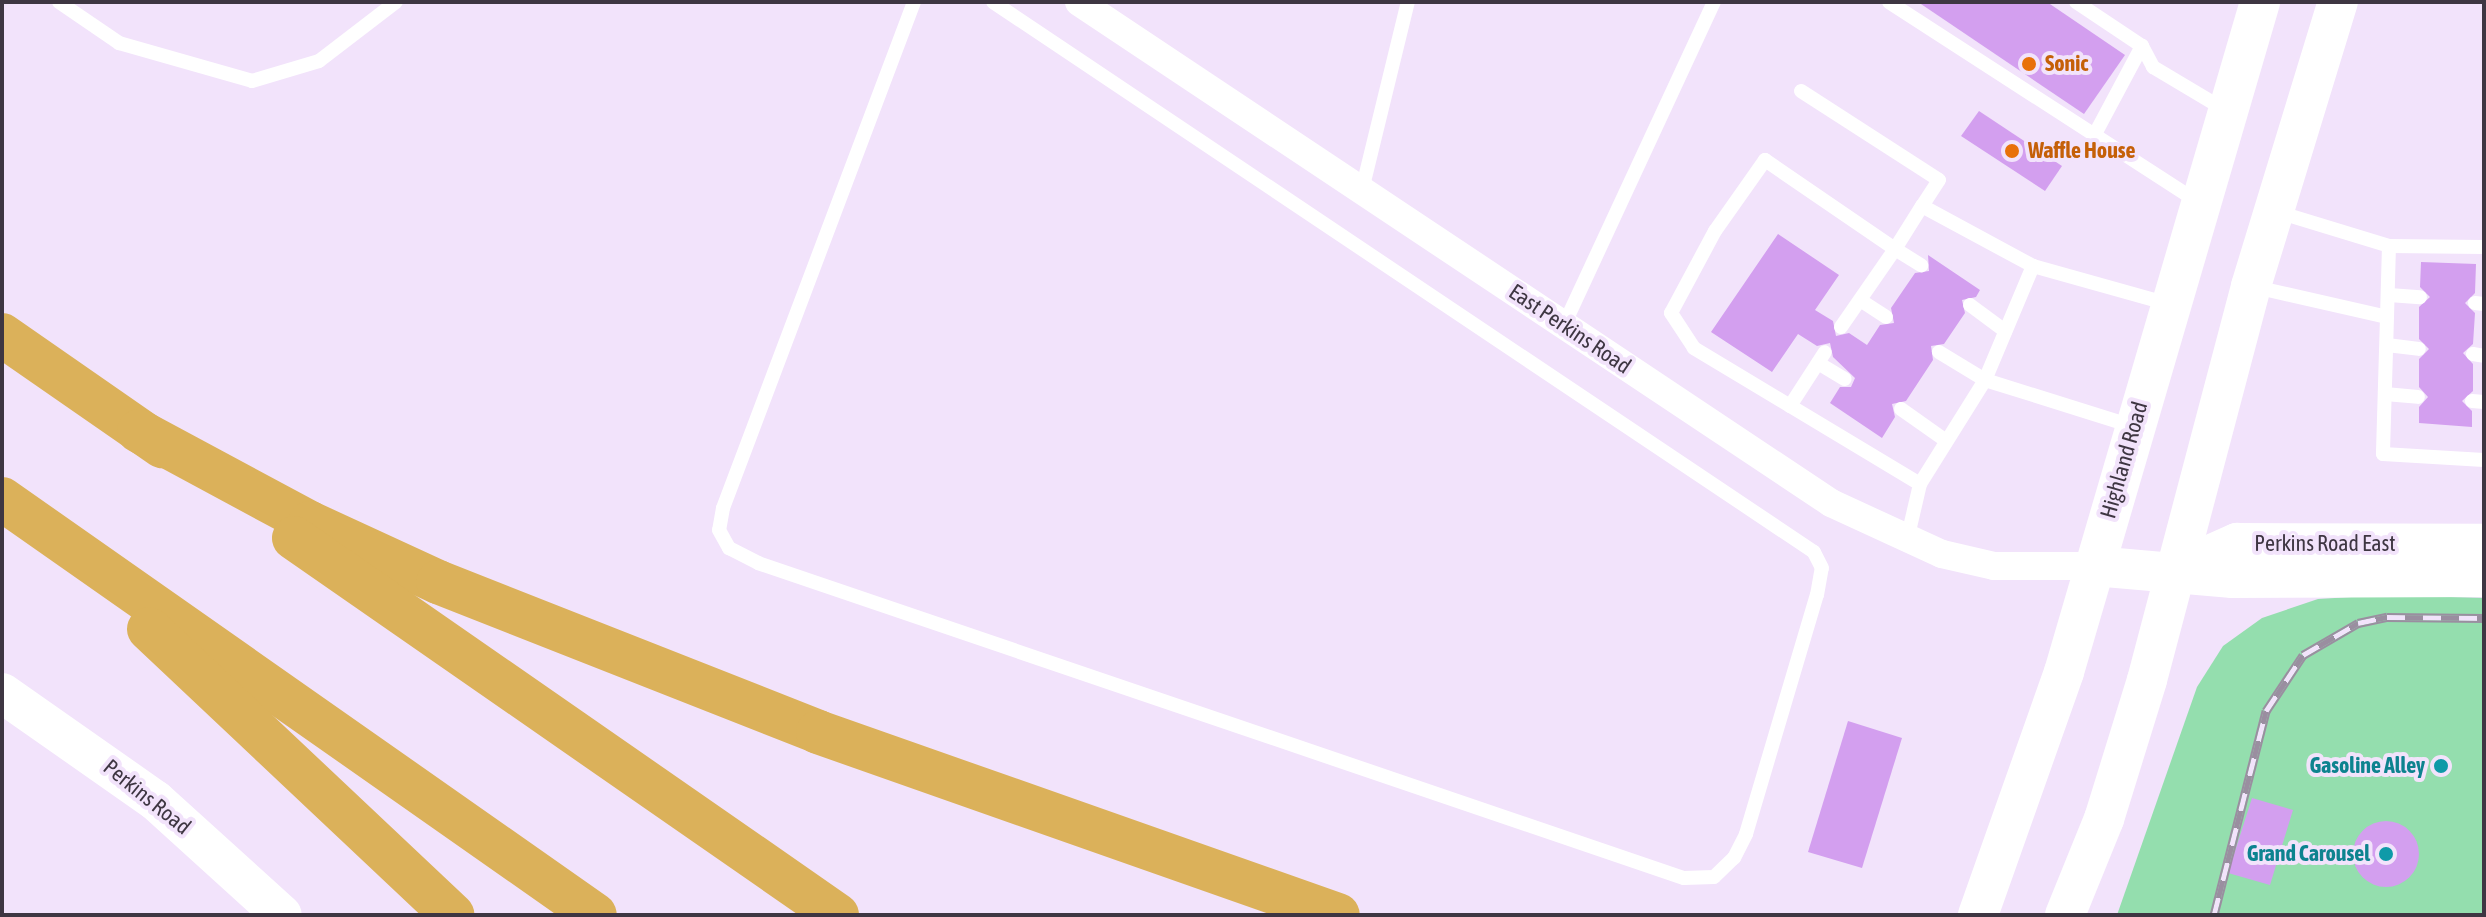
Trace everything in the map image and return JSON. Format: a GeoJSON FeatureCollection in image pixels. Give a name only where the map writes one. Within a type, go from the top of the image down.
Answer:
{"type":"FeatureCollection","features":[{"type":"Feature","properties":{"kind":"highway"},"geometry":{"type":"LineString","coordinates":[[2,335],[837,915]]}},
{"type":"Feature","properties":{"kind":"highway"},"geometry":{"type":"LineString","coordinates":[[139,431],[310,523],[438,582],[818,732],[1338,915]]}},
{"type":"Feature","properties":{"kind":"highway"},"geometry":{"type":"LineString","coordinates":[[2,499],[595,915]]}},
{"type":"Feature","properties":{"kind":"highway"},"geometry":{"type":"LineString","coordinates":[[40,525],[452,915]]}},
{"type":"Feature","properties":{"kind":"main road","name":"Highland Road"},"geometry":{"type":"LineString","coordinates":[[1978,915],[2064,672],[2197,201],[2260,2]]}},
{"type":"Feature","properties":{"kind":"main road"},"geometry":{"type":"LineString","coordinates":[[2065,915],[2117,777],[2147,680],[2172,572],[2251,286],[2278,212],[2338,2]]}},
{"type":"Feature","properties":{"kind":"main road","name":"Perkins Road East"},"geometry":{"type":"LineString","coordinates":[[2172,572],[2237,543],[2484,544]]}},
{"type":"Feature","properties":{"kind":"main road","name":"Perkins Road East"},"geometry":{"type":"LineString","coordinates":[[2094,566],[2232,578],[2484,577]]}},
{"type":"Feature","properties":{"kind":"main road","name":"Perkins Road"},"geometry":{"type":"LineString","coordinates":[[2,693],[155,800],[282,915]]}},
{"type":"Feature","properties":{"kind":"street","name":"East Perkins Road"},"geometry":{"type":"LineString","coordinates":[[1079,2],[1831,503],[1942,554],[1994,566],[2094,566]]}},
{"type":"Feature","properties":{"kind":"lane"},"geometry":{"type":"LineString","coordinates":[[59,2],[119,43],[252,81],[319,61],[396,2]]}},
{"type":"Feature","properties":{"kind":"lane"},"geometry":{"type":"LineString","coordinates":[[914,2],[723,508],[719,530],[729,548],[785,573],[1684,878],[1714,877],[1734,858],[1746,834],[1817,595],[1822,568],[1814,552],[993,2]]}},
{"type":"Feature","properties":{"kind":"lane"},"geometry":{"type":"LineString","coordinates":[[1362,190],[1408,2]]}},
{"type":"Feature","properties":{"kind":"lane"},"geometry":{"type":"LineString","coordinates":[[1564,325],[1714,2]]}},
{"type":"Feature","properties":{"kind":"lane"},"geometry":{"type":"LineString","coordinates":[[1889,2],[2197,201]]}},
{"type":"Feature","properties":{"kind":"lane"},"geometry":{"type":"LineString","coordinates":[[2076,2],[2142,46],[2153,67],[2225,110]]}},
{"type":"Feature","properties":{"kind":"lane"},"geometry":{"type":"LineString","coordinates":[[2095,134],[2142,46]]}},
{"type":"Feature","properties":{"kind":"lane"},"geometry":{"type":"LineString","coordinates":[[1801,91],[1939,180],[1841,327]]}},
{"type":"Feature","properties":{"kind":"lane"},"geometry":{"type":"LineString","coordinates":[[1920,484],[1694,348],[1671,313],[1715,231],[1765,160],[1921,265]]}},
{"type":"Feature","properties":{"kind":"lane"},"geometry":{"type":"LineString","coordinates":[[1922,206],[2033,266],[2169,304]]}},
{"type":"Feature","properties":{"kind":"lane"},"geometry":{"type":"LineString","coordinates":[[2278,212],[2389,246],[2484,247]]}},
{"type":"Feature","properties":{"kind":"lane"},"geometry":{"type":"LineString","coordinates":[[2389,246],[2383,454],[2484,460]]}},
{"type":"Feature","properties":{"kind":"lane"},"geometry":{"type":"LineString","coordinates":[[1907,540],[1920,484],[1985,380],[2033,266]]}},
{"type":"Feature","properties":{"kind":"lane"},"geometry":{"type":"LineString","coordinates":[[2251,286],[2387,317]]}},
{"type":"Feature","properties":{"kind":"lane"},"geometry":{"type":"LineString","coordinates":[[2389,295],[2420,297]]}},
{"type":"Feature","properties":{"kind":"lane"},"geometry":{"type":"LineString","coordinates":[[1860,300],[1886,317]]}},
{"type":"Feature","properties":{"kind":"lane"},"geometry":{"type":"LineString","coordinates":[[1970,305],[2005,331]]}},
{"type":"Feature","properties":{"kind":"lane"},"geometry":{"type":"LineString","coordinates":[[2387,345],[2419,349]]}},
{"type":"Feature","properties":{"kind":"lane"},"geometry":{"type":"LineString","coordinates":[[1939,352],[1985,380],[2133,426]]}},
{"type":"Feature","properties":{"kind":"lane"},"geometry":{"type":"LineString","coordinates":[[1790,406],[1821,357],[1845,379]]}},
{"type":"Feature","properties":{"kind":"lane"},"geometry":{"type":"LineString","coordinates":[[2385,394],[2418,397]]}},
{"type":"Feature","properties":{"kind":"lane"},"geometry":{"type":"LineString","coordinates":[[1901,409],[1945,440]]}},
{"type":"Feature","properties":{"kind":"green space"},"geometry":{"type":"Polygon","coordinates":[[[2385,595],[2484,598],[2484,915],[2117,915],[2197,687],[2223,646],[2262,618],[2318,599],[2385,595]]]}},
{"type":"Feature","properties":{"kind":"building","name":"Sonic"},"geometry":{"type":"Polygon","coordinates":[[[1918,2],[2047,2],[2125,55],[2084,114],[1918,2]]]}},
{"type":"Feature","properties":{"kind":"building","name":"Waffle House"},"geometry":{"type":"Polygon","coordinates":[[[1979,111],[2062,166],[2045,191],[1961,136],[1979,111]]]}},
{"type":"Feature","properties":{"kind":"building"},"geometry":{"type":"Polygon","coordinates":[[[1778,234],[1839,275],[1815,310],[1833,321],[1836,336],[1849,333],[1867,345],[1880,325],[1894,323],[1891,308],[1915,273],[1929,271],[1928,255],[1980,290],[1976,297],[1962,300],[1965,313],[1944,344],[1931,346],[1933,360],[1906,401],[1892,404],[1895,417],[1882,438],[1830,403],[1840,387],[1851,387],[1855,378],[1833,357],[1830,343],[1817,346],[1798,334],[1772,372],[1711,332],[1778,234]]]}},
{"type":"Feature","properties":{"kind":"building"},"geometry":{"type":"Polygon","coordinates":[[[2421,262],[2476,264],[2475,293],[2465,303],[2475,313],[2473,344],[2463,353],[2473,364],[2473,391],[2462,401],[2472,411],[2472,427],[2419,423],[2419,407],[2428,397],[2419,387],[2419,359],[2429,349],[2419,339],[2419,307],[2430,297],[2420,287],[2421,262]]]}},
{"type":"Feature","properties":{"kind":"building"},"geometry":{"type":"Polygon","coordinates":[[[1848,721],[1902,738],[1862,868],[1808,852],[1848,721]]]}},
{"type":"Feature","properties":{"kind":"building"},"geometry":{"type":"Polygon","coordinates":[[[2252,798],[2293,810],[2270,885],[2228,873],[2252,798]]]}},
{"type":"Feature","properties":{"kind":"building","name":"Grand Carousel"},"geometry":{"type":"Polygon","coordinates":[[[2380,821],[2392,821],[2404,826],[2414,836],[2419,854],[2417,867],[2404,882],[2392,887],[2380,887],[2368,882],[2358,872],[2353,860],[2353,848],[2358,836],[2368,826],[2380,821]]]}},
{"type":"Feature","properties":{"kind":"railway"},"geometry":{"type":"LineString","coordinates":[[2214,915],[2266,711],[2303,655],[2358,623],[2387,617],[2484,618]]}},
{"type":"Feature","properties":{"kind":"place","name":"Sonic"},"geometry":{"type":"Point","coordinates":[2029,64]}},
{"type":"Feature","properties":{"kind":"place","name":"Waffle House"},"geometry":{"type":"Point","coordinates":[2012,151]}},
{"type":"Feature","properties":{"kind":"place","name":"Gasoline Alley"},"geometry":{"type":"Point","coordinates":[2441,766]}},
{"type":"Feature","properties":{"kind":"place","name":"Grand Carousel"},"geometry":{"type":"Point","coordinates":[2386,854]}}]}
